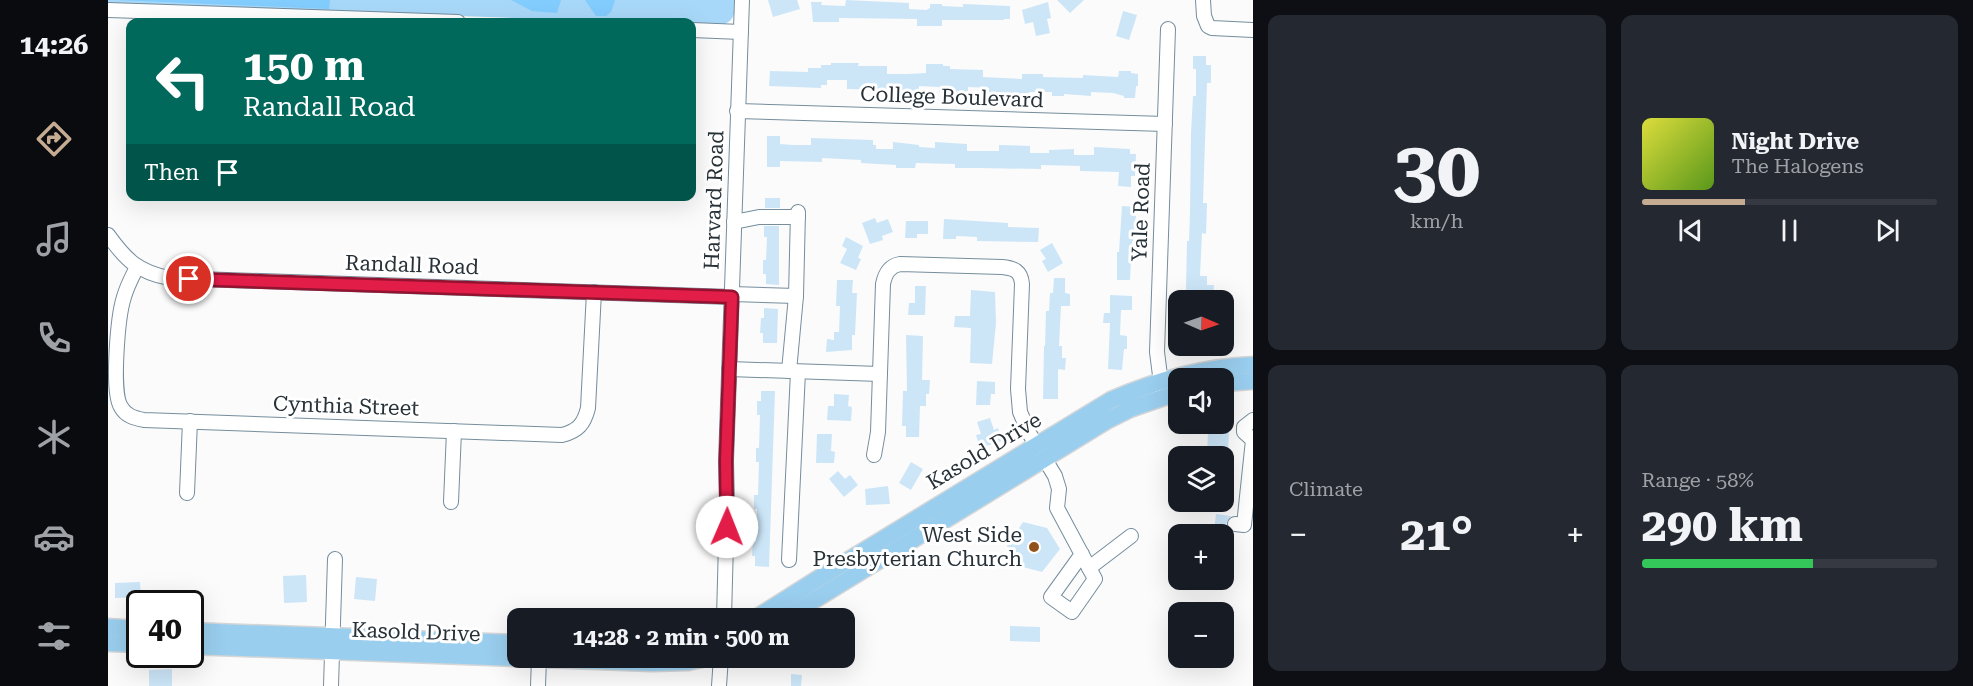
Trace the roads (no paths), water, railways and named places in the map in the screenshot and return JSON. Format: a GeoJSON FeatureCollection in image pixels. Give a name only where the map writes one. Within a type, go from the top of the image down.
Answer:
{"type":"FeatureCollection","features":[{"type":"Feature","properties":{"kind":"main road","name":"Kasold Drive"},"geometry":{"type":"LineString","coordinates":[[800,608],[1040,452],[1112,400],[1167,389],[1190,372],[1253,365]]}},
{"type":"Feature","properties":{"kind":"main road"},"geometry":{"type":"LineString","coordinates":[[1234,382],[1253,381]]}},
{"type":"Feature","properties":{"kind":"main road","name":"Kasold Drive"},"geometry":{"type":"LineString","coordinates":[[773,608],[1040,452]]}},
{"type":"Feature","properties":{"kind":"main road"},"geometry":{"type":"LineString","coordinates":[[108,627],[126,628]]}},
{"type":"Feature","properties":{"kind":"main road","name":"Kasold Drive"},"geometry":{"type":"LineString","coordinates":[[204,632],[507,657]]}},
{"type":"Feature","properties":{"kind":"main road"},"geometry":{"type":"LineString","coordinates":[[108,643],[126,644]]}},
{"type":"Feature","properties":{"kind":"main road","name":"Kasold Drive"},"geometry":{"type":"LineString","coordinates":[[204,646],[507,643]]}},
{"type":"Feature","properties":{"kind":"street","name":"Harvard Road"},"geometry":{"type":"LineString","coordinates":[[724,608],[729,369],[742,0]]}},
{"type":"Feature","properties":{"kind":"street"},"geometry":{"type":"LineString","coordinates":[[1203,0],[1204,16],[1208,26],[1253,30]]}},
{"type":"Feature","properties":{"kind":"street"},"geometry":{"type":"LineString","coordinates":[[108,10],[288,18]]}},
{"type":"Feature","properties":{"kind":"street","name":"Yale Road"},"geometry":{"type":"LineString","coordinates":[[1167,389],[1157,352],[1168,29]]}},
{"type":"Feature","properties":{"kind":"street"},"geometry":{"type":"LineString","coordinates":[[696,30],[741,32]]}},
{"type":"Feature","properties":{"kind":"street","name":"College Boulevard"},"geometry":{"type":"LineString","coordinates":[[737,111],[1165,124]]}},
{"type":"Feature","properties":{"kind":"street"},"geometry":{"type":"LineString","coordinates":[[734,222],[759,217],[798,214],[789,560]]}},
{"type":"Feature","properties":{"kind":"street","name":"Randall Road"},"geometry":{"type":"LineString","coordinates":[[108,235],[126,258],[137,267],[158,276],[189,279],[796,296]]}},
{"type":"Feature","properties":{"kind":"street"},"geometry":{"type":"LineString","coordinates":[[874,455],[878,432],[883,284],[888,271],[894,265],[900,264],[1007,267],[1018,272],[1022,284],[1018,398],[1023,420],[1052,469],[1059,489],[1057,508],[1082,554],[1095,579],[1072,612],[1051,597],[1082,554]]}},
{"type":"Feature","properties":{"kind":"street","name":"Cynthia Street"},"geometry":{"type":"LineString","coordinates":[[137,267],[124,296],[120,312],[117,399],[127,414],[134,418],[190,422],[562,435],[577,429],[583,423],[588,408],[594,292]]}},
{"type":"Feature","properties":{"kind":"street"},"geometry":{"type":"LineString","coordinates":[[729,369],[880,374]]}},
{"type":"Feature","properties":{"kind":"street"},"geometry":{"type":"LineString","coordinates":[[1235,524],[1244,525],[1249,511],[1253,440],[1247,437],[1244,427],[1247,422],[1253,420]]}},
{"type":"Feature","properties":{"kind":"street"},"geometry":{"type":"LineString","coordinates":[[187,493],[190,422]]}},
{"type":"Feature","properties":{"kind":"street"},"geometry":{"type":"LineString","coordinates":[[451,502],[454,431]]}},
{"type":"Feature","properties":{"kind":"street"},"geometry":{"type":"LineString","coordinates":[[1089,568],[1131,536]]}},
{"type":"Feature","properties":{"kind":"street"},"geometry":{"type":"LineString","coordinates":[[331,686],[336,559]]}},
{"type":"Feature","properties":{"kind":"street"},"geometry":{"type":"LineString","coordinates":[[538,686],[539,668]]}},
{"type":"Feature","properties":{"kind":"street"},"geometry":{"type":"LineString","coordinates":[[719,686],[720,668]]}},
{"type":"Feature","properties":{"kind":"place","name":"West Side Presbyterian Church"},"geometry":{"type":"Point","coordinates":[1034,547]}}]}
